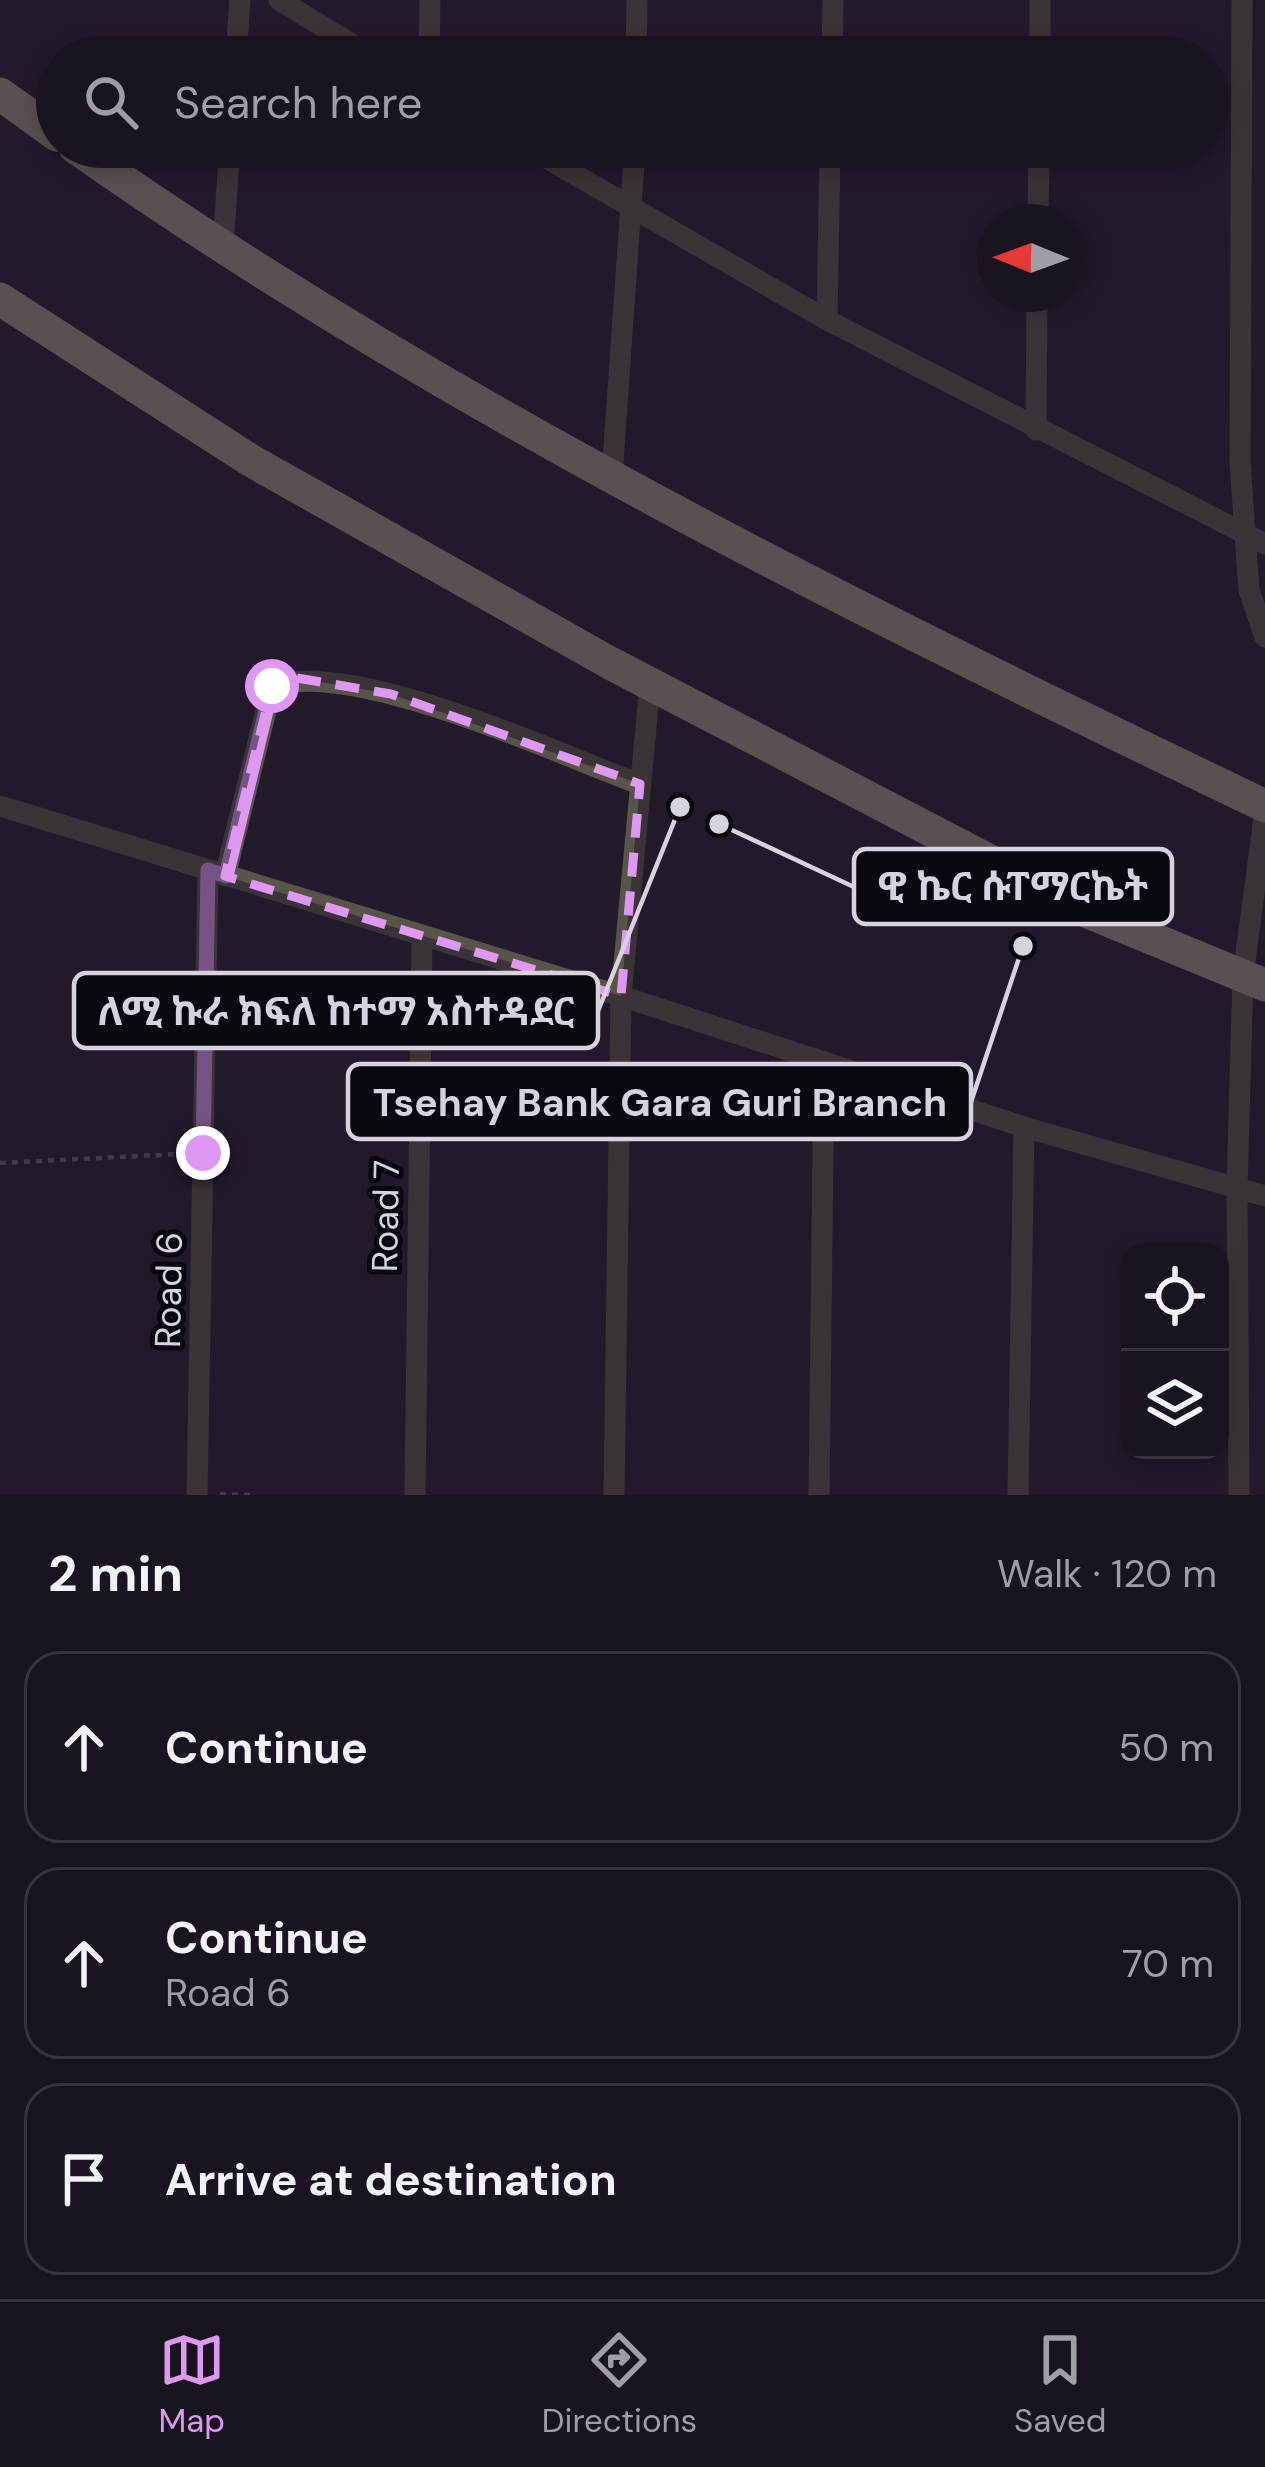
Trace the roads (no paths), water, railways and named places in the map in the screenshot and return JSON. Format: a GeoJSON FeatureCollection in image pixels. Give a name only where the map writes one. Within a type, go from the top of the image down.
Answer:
{"type":"FeatureCollection","features":[{"type":"Feature","properties":{"kind":"highway"},"geometry":{"type":"LineString","coordinates":[[0,94],[36,119]]}},
{"type":"Feature","properties":{"kind":"highway"},"geometry":{"type":"LineString","coordinates":[[107,168],[339,319],[612,476],[984,673],[1265,808]]}},
{"type":"Feature","properties":{"kind":"highway"},"geometry":{"type":"LineString","coordinates":[[0,299],[250,460],[650,684],[1088,912],[1254,981]]}},
{"type":"Feature","properties":{"kind":"street"},"geometry":{"type":"LineString","coordinates":[[237,36],[240,0]]}},
{"type":"Feature","properties":{"kind":"street"},"geometry":{"type":"LineString","coordinates":[[279,0],[338,36]]}},
{"type":"Feature","properties":{"kind":"street"},"geometry":{"type":"LineString","coordinates":[[429,36],[430,0]]}},
{"type":"Feature","properties":{"kind":"street"},"geometry":{"type":"LineString","coordinates":[[636,36],[637,0]]}},
{"type":"Feature","properties":{"kind":"street"},"geometry":{"type":"LineString","coordinates":[[832,36],[833,0]]}},
{"type":"Feature","properties":{"kind":"street"},"geometry":{"type":"LineString","coordinates":[[1040,0],[1040,36]]}},
{"type":"Feature","properties":{"kind":"street"},"geometry":{"type":"LineString","coordinates":[[1242,0],[1240,461],[1256,542],[1249,590],[1265,638]]}},
{"type":"Feature","properties":{"kind":"street"},"geometry":{"type":"LineString","coordinates":[[223,244],[228,168]]}},
{"type":"Feature","properties":{"kind":"street"},"geometry":{"type":"LineString","coordinates":[[563,168],[827,320],[1256,542]]}},
{"type":"Feature","properties":{"kind":"street"},"geometry":{"type":"LineString","coordinates":[[612,476],[635,168]]}},
{"type":"Feature","properties":{"kind":"street"},"geometry":{"type":"LineString","coordinates":[[827,320],[830,168]]}},
{"type":"Feature","properties":{"kind":"street"},"geometry":{"type":"LineString","coordinates":[[1038,204],[1039,168]]}},
{"type":"Feature","properties":{"kind":"street"},"geometry":{"type":"LineString","coordinates":[[1036,430],[1037,312]]}},
{"type":"Feature","properties":{"kind":"street","name":"Road 6"},"geometry":{"type":"LineString","coordinates":[[197,1495],[203,1153],[217,873],[272,686],[298,678],[391,694],[640,784]]}},
{"type":"Feature","properties":{"kind":"street"},"geometry":{"type":"LineString","coordinates":[[614,1495],[621,996],[650,684]]}},
{"type":"Feature","properties":{"kind":"street"},"geometry":{"type":"LineString","coordinates":[[0,806],[621,996],[1024,1127],[1265,1196]]}},
{"type":"Feature","properties":{"kind":"street"},"geometry":{"type":"LineString","coordinates":[[1239,1495],[1237,1187],[1265,808]]}},
{"type":"Feature","properties":{"kind":"street","name":"Road 7"},"geometry":{"type":"LineString","coordinates":[[415,1495],[422,937]]}},
{"type":"Feature","properties":{"kind":"street"},"geometry":{"type":"LineString","coordinates":[[819,1495],[824,1062]]}},
{"type":"Feature","properties":{"kind":"street"},"geometry":{"type":"LineString","coordinates":[[1018,1495],[1024,1127]]}},
{"type":"Feature","properties":{"kind":"place","name":"ለሚ ኩራ ክፍለ ከተማ አስተዳደር"},"geometry":{"type":"Point","coordinates":[680,807]}},
{"type":"Feature","properties":{"kind":"place","name":"ዊ ኬር ሱፐማርኬት"},"geometry":{"type":"Point","coordinates":[719,824]}},
{"type":"Feature","properties":{"kind":"place","name":"Tsehay Bank Gara Guri Branch"},"geometry":{"type":"Point","coordinates":[1023,946]}}]}
